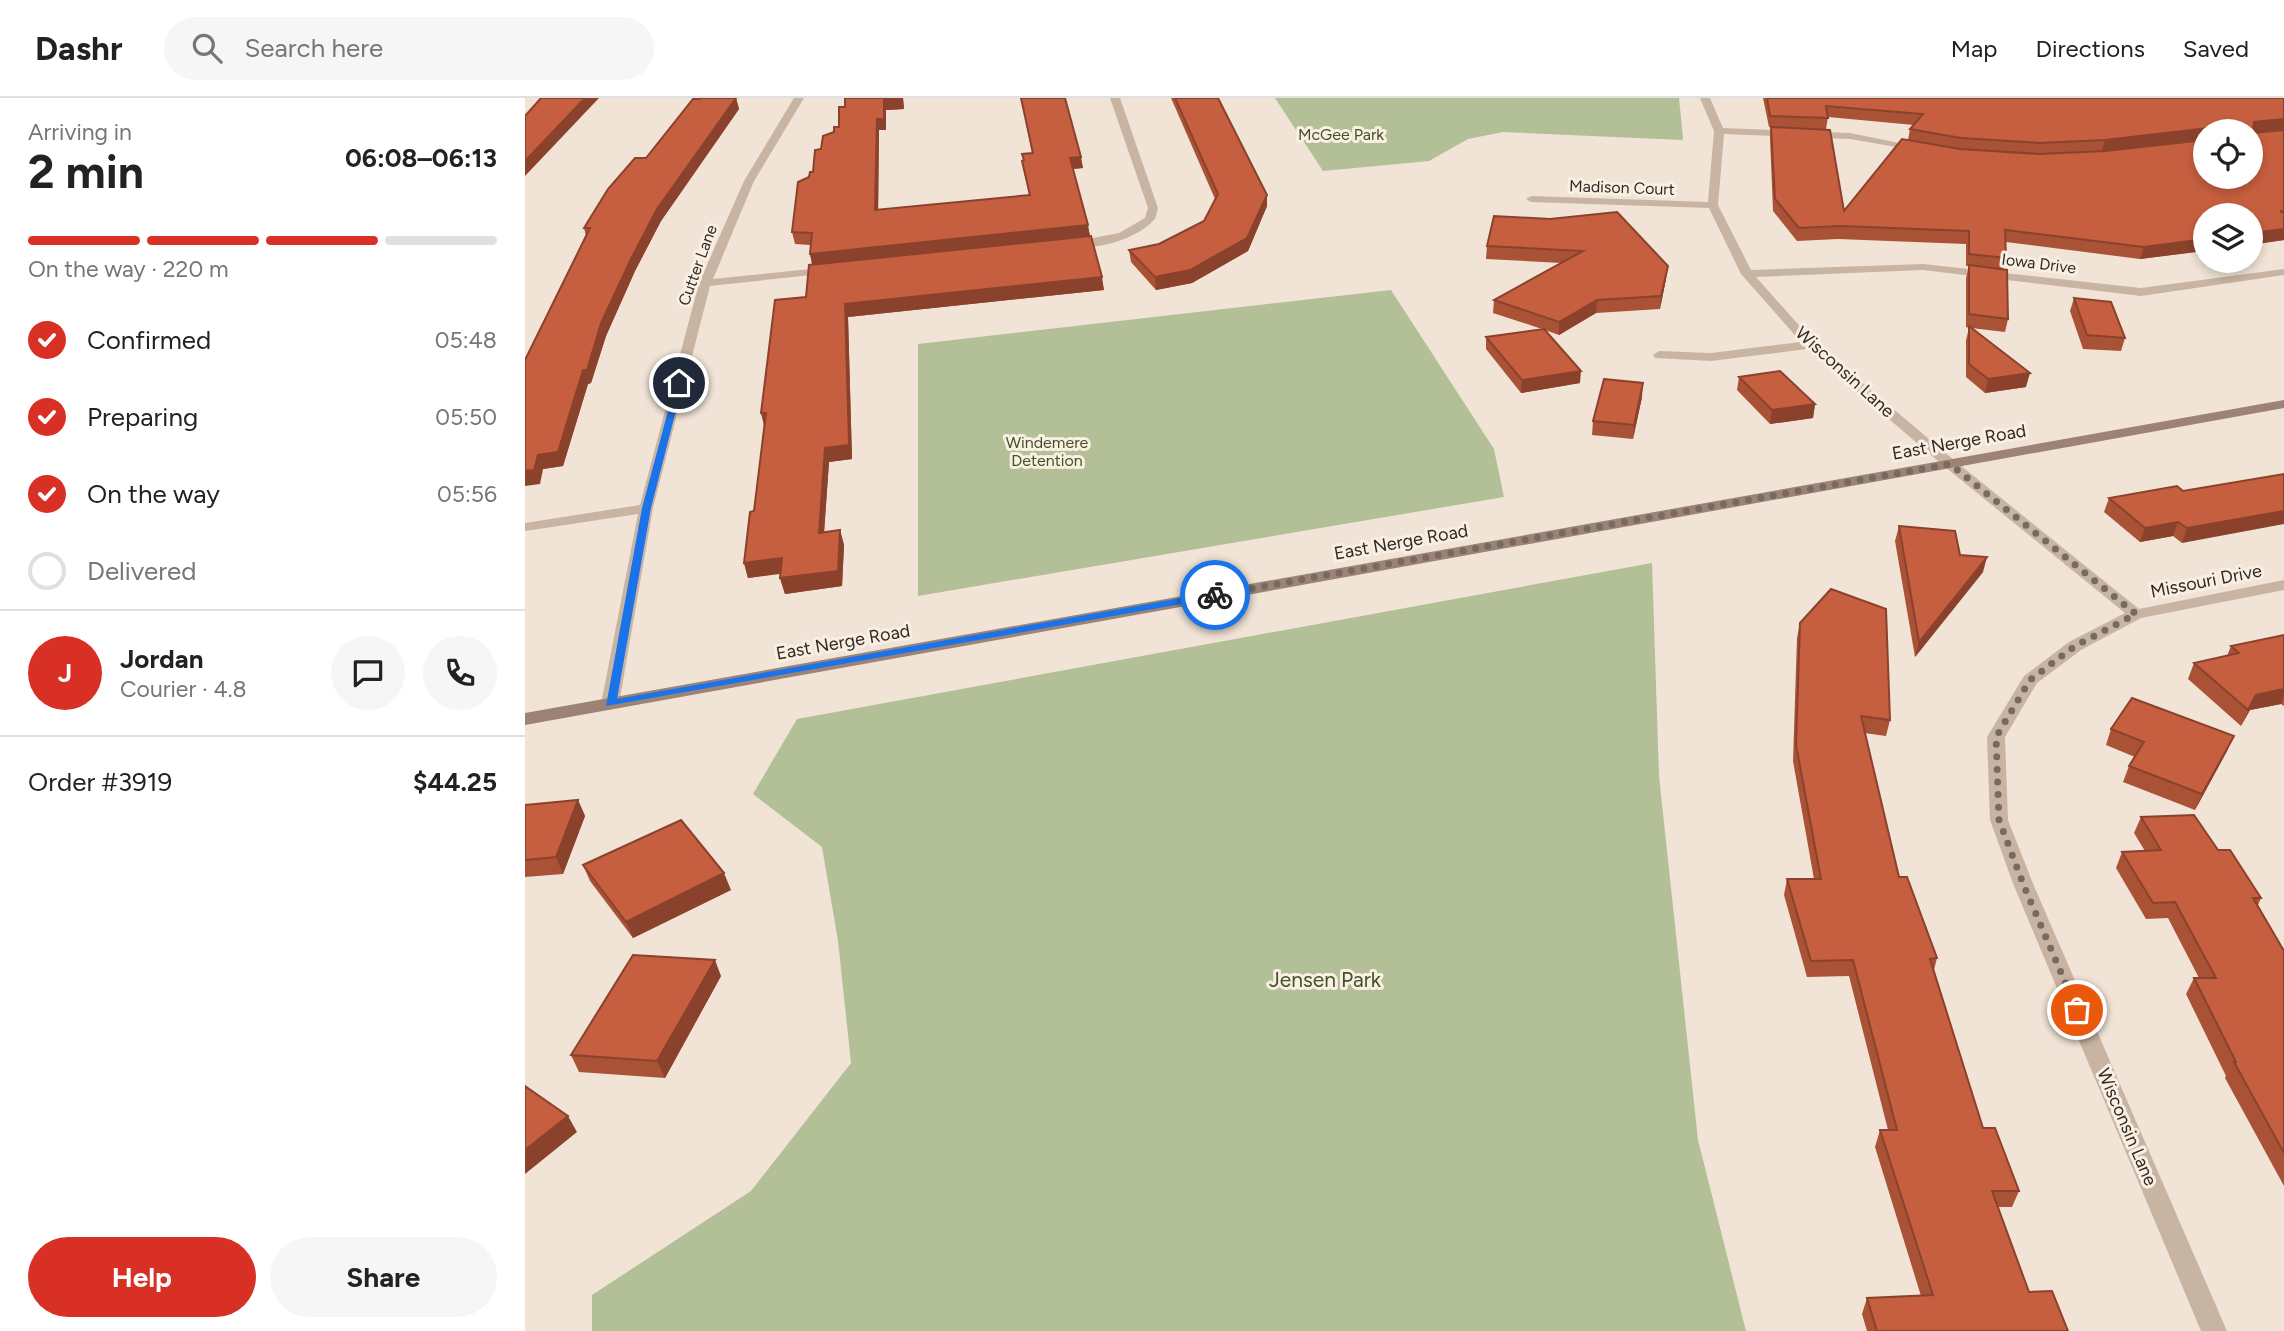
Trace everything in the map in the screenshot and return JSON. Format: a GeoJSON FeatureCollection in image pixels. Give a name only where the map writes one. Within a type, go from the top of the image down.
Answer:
{"type":"FeatureCollection","features":[{"type":"Feature","properties":{"kind":"main road","name":"East Nerge Road"},"geometry":{"type":"LineString","coordinates":[[525,719],[2284,404]]}},
{"type":"Feature","properties":{"kind":"street","name":"Cutter Lane"},"geometry":{"type":"LineString","coordinates":[[610,704],[646,508],[705,283],[748,181],[782,130],[799,98]]}},
{"type":"Feature","properties":{"kind":"street"},"geometry":{"type":"LineString","coordinates":[[1060,246],[1100,242],[1125,235],[1150,219],[1153,208],[1115,98]]}},
{"type":"Feature","properties":{"kind":"street"},"geometry":{"type":"LineString","coordinates":[[1705,98],[1719,131],[1713,205]]}},
{"type":"Feature","properties":{"kind":"street"},"geometry":{"type":"LineString","coordinates":[[1719,131],[1850,136],[1931,150]]}},
{"type":"Feature","properties":{"kind":"street","name":"Madison Court"},"geometry":{"type":"LineString","coordinates":[[1531,199],[1713,205]]}},
{"type":"Feature","properties":{"kind":"street","name":"Wisconsin Lane"},"geometry":{"type":"LineString","coordinates":[[1713,205],[1747,274],[1810,345],[1950,464],[2136,614],[2075,646],[2030,680],[1996,737],[1999,820],[2024,886],[2214,1331]]}},
{"type":"Feature","properties":{"kind":"street","name":"Iowa Drive"},"geometry":{"type":"LineString","coordinates":[[1747,274],[1923,267],[2141,292],[2284,272]]}},
{"type":"Feature","properties":{"kind":"street"},"geometry":{"type":"LineString","coordinates":[[705,283],[842,269]]}},
{"type":"Feature","properties":{"kind":"street"},"geometry":{"type":"LineString","coordinates":[[1658,355],[1711,357],[1810,345]]}},
{"type":"Feature","properties":{"kind":"street"},"geometry":{"type":"LineString","coordinates":[[525,527],[646,508]]}},
{"type":"Feature","properties":{"kind":"street","name":"Missouri Drive"},"geometry":{"type":"LineString","coordinates":[[2136,614],[2284,585]]}},
{"type":"Feature","properties":{"kind":"green space","name":"McGee Park"},"geometry":{"type":"Polygon","coordinates":[[[1275,98],[1679,98],[1683,138],[1503,132],[1468,139],[1429,161],[1323,171],[1275,98]]]}},
{"type":"Feature","properties":{"kind":"green space","name":"Windemere Detention"},"geometry":{"type":"Polygon","coordinates":[[[1391,290],[1494,449],[1504,497],[918,596],[918,344],[1391,290]]]}},
{"type":"Feature","properties":{"kind":"green space","name":"Jensen Park"},"geometry":{"type":"Polygon","coordinates":[[[1652,563],[1659,776],[1698,1140],[1746,1331],[592,1331],[592,1295],[751,1191],[851,1063],[838,941],[822,847],[753,794],[797,719],[1652,563]]]}},
{"type":"Feature","properties":{"kind":"building"},"geometry":{"type":"Polygon","coordinates":[[[541,98],[585,98],[525,161],[525,116],[541,98]]]}},
{"type":"Feature","properties":{"kind":"building"},"geometry":{"type":"Polygon","coordinates":[[[736,98],[657,209],[631,259],[601,323],[587,370],[583,370],[558,452],[538,455],[534,470],[525,471],[525,360],[590,228],[584,228],[608,189],[635,158],[646,158],[693,99],[736,98]]]}},
{"type":"Feature","properties":{"kind":"building"},"geometry":{"type":"Polygon","coordinates":[[[845,98],[898,98],[884,99],[884,119],[877,119],[875,210],[1030,195],[1022,154],[1033,153],[1021,98],[1065,98],[1081,157],[1070,158],[1088,225],[810,254],[812,233],[792,232],[798,182],[813,172],[815,150],[821,149],[823,136],[834,132],[834,127],[839,127],[839,107],[845,107],[845,98]]]}},
{"type":"Feature","properties":{"kind":"building"},"geometry":{"type":"Polygon","coordinates":[[[1175,98],[1218,98],[1267,195],[1247,238],[1190,270],[1155,277],[1129,250],[1159,244],[1204,221],[1218,194],[1175,98]]]}},
{"type":"Feature","properties":{"kind":"building"},"geometry":{"type":"Polygon","coordinates":[[[1767,98],[2284,98],[2284,119],[2193,119],[2193,130],[2105,140],[2040,143],[1961,138],[1910,129],[1923,114],[1826,106],[1828,118],[1770,116],[1767,98]]]}},
{"type":"Feature","properties":{"kind":"building"},"geometry":{"type":"Polygon","coordinates":[[[1771,127],[1830,130],[1844,211],[1902,139],[1960,149],[2040,154],[2105,151],[2193,141],[2193,189],[2263,189],[2263,132],[2284,130],[2284,211],[2280,211],[2284,213],[2284,229],[2263,232],[2263,203],[2193,203],[2193,241],[2144,247],[2005,230],[2006,258],[1969,254],[1969,231],[1840,226],[1799,228],[1775,199],[1771,127]]]}},
{"type":"Feature","properties":{"kind":"building"},"geometry":{"type":"Polygon","coordinates":[[[1617,212],[1668,266],[1661,296],[1597,300],[1559,322],[1494,300],[1583,251],[1487,246],[1494,216],[1550,219],[1617,212]]]}},
{"type":"Feature","properties":{"kind":"building"},"geometry":{"type":"Polygon","coordinates":[[[1091,236],[1102,277],[845,304],[849,445],[825,448],[819,533],[840,530],[838,571],[780,578],[782,558],[744,563],[750,512],[754,511],[766,413],[761,413],[775,300],[806,297],[809,265],[1091,236]]]}},
{"type":"Feature","properties":{"kind":"building"},"geometry":{"type":"Polygon","coordinates":[[[1969,265],[2007,270],[2008,319],[1969,314],[1969,265]]]}},
{"type":"Feature","properties":{"kind":"building"},"geometry":{"type":"Polygon","coordinates":[[[2074,298],[2111,302],[2125,338],[2087,335],[2074,298]]]}},
{"type":"Feature","properties":{"kind":"building"},"geometry":{"type":"Polygon","coordinates":[[[1969,326],[2030,373],[1988,379],[1969,364],[1969,326]]]}},
{"type":"Feature","properties":{"kind":"building"},"geometry":{"type":"Polygon","coordinates":[[[1544,329],[1581,371],[1522,380],[1486,337],[1544,329]]]}},
{"type":"Feature","properties":{"kind":"building"},"geometry":{"type":"Polygon","coordinates":[[[1780,371],[1815,404],[1772,410],[1739,377],[1780,371]]]}},
{"type":"Feature","properties":{"kind":"building"},"geometry":{"type":"Polygon","coordinates":[[[1604,379],[1643,383],[1634,425],[1593,421],[1604,379]]]}},
{"type":"Feature","properties":{"kind":"building"},"geometry":{"type":"Polygon","coordinates":[[[2284,474],[2284,511],[2187,528],[2178,522],[2145,528],[2109,498],[2177,486],[2183,491],[2284,474]]]}},
{"type":"Feature","properties":{"kind":"building"},"geometry":{"type":"Polygon","coordinates":[[[1899,526],[1955,531],[1960,555],[1987,557],[1919,642],[1899,526]]]}},
{"type":"Feature","properties":{"kind":"building"},"geometry":{"type":"Polygon","coordinates":[[[1831,589],[1886,609],[1890,720],[1861,716],[1899,877],[1907,877],[1937,958],[1930,959],[1983,1128],[1995,1128],[2019,1191],[1992,1191],[2029,1292],[2052,1291],[2068,1331],[1877,1331],[1867,1298],[1933,1295],[1880,1130],[1897,1130],[1853,960],[1811,961],[1787,879],[1821,879],[1796,745],[1800,623],[1831,589]]]}},
{"type":"Feature","properties":{"kind":"building"},"geometry":{"type":"Polygon","coordinates":[[[2284,635],[2284,689],[2256,695],[2248,710],[2194,663],[2239,653],[2231,646],[2284,635]]]}},
{"type":"Feature","properties":{"kind":"building"},"geometry":{"type":"Polygon","coordinates":[[[2132,698],[2234,736],[2202,794],[2129,766],[2144,742],[2111,729],[2132,698]]]}},
{"type":"Feature","properties":{"kind":"building"},"geometry":{"type":"Polygon","coordinates":[[[578,800],[556,857],[525,860],[525,805],[578,800]]]}},
{"type":"Feature","properties":{"kind":"building"},"geometry":{"type":"Polygon","coordinates":[[[2194,815],[2218,850],[2230,850],[2261,898],[2253,898],[2284,951],[2284,1153],[2234,1062],[2194,978],[2216,978],[2175,902],[2153,903],[2122,852],[2161,850],[2141,817],[2194,815]]]}},
{"type":"Feature","properties":{"kind":"building"},"geometry":{"type":"Polygon","coordinates":[[[681,820],[724,873],[626,922],[583,865],[681,820]]]}},
{"type":"Feature","properties":{"kind":"building"},"geometry":{"type":"Polygon","coordinates":[[[633,955],[715,960],[657,1061],[571,1055],[633,955]]]}},
{"type":"Feature","properties":{"kind":"building"},"geometry":{"type":"Polygon","coordinates":[[[525,1086],[568,1116],[525,1150],[525,1086]]]}},
{"type":"Feature","properties":{"kind":"way so far"},"geometry":{"type":"LineString","coordinates":[[1215,595],[1950,464],[2136,614],[2075,646],[2030,680],[1996,737],[1999,820],[2077,1010]]}},
{"type":"Feature","properties":{"kind":"route"},"geometry":{"type":"LineString","coordinates":[[679,383],[646,508],[610,704],[1215,595]]}}]}
